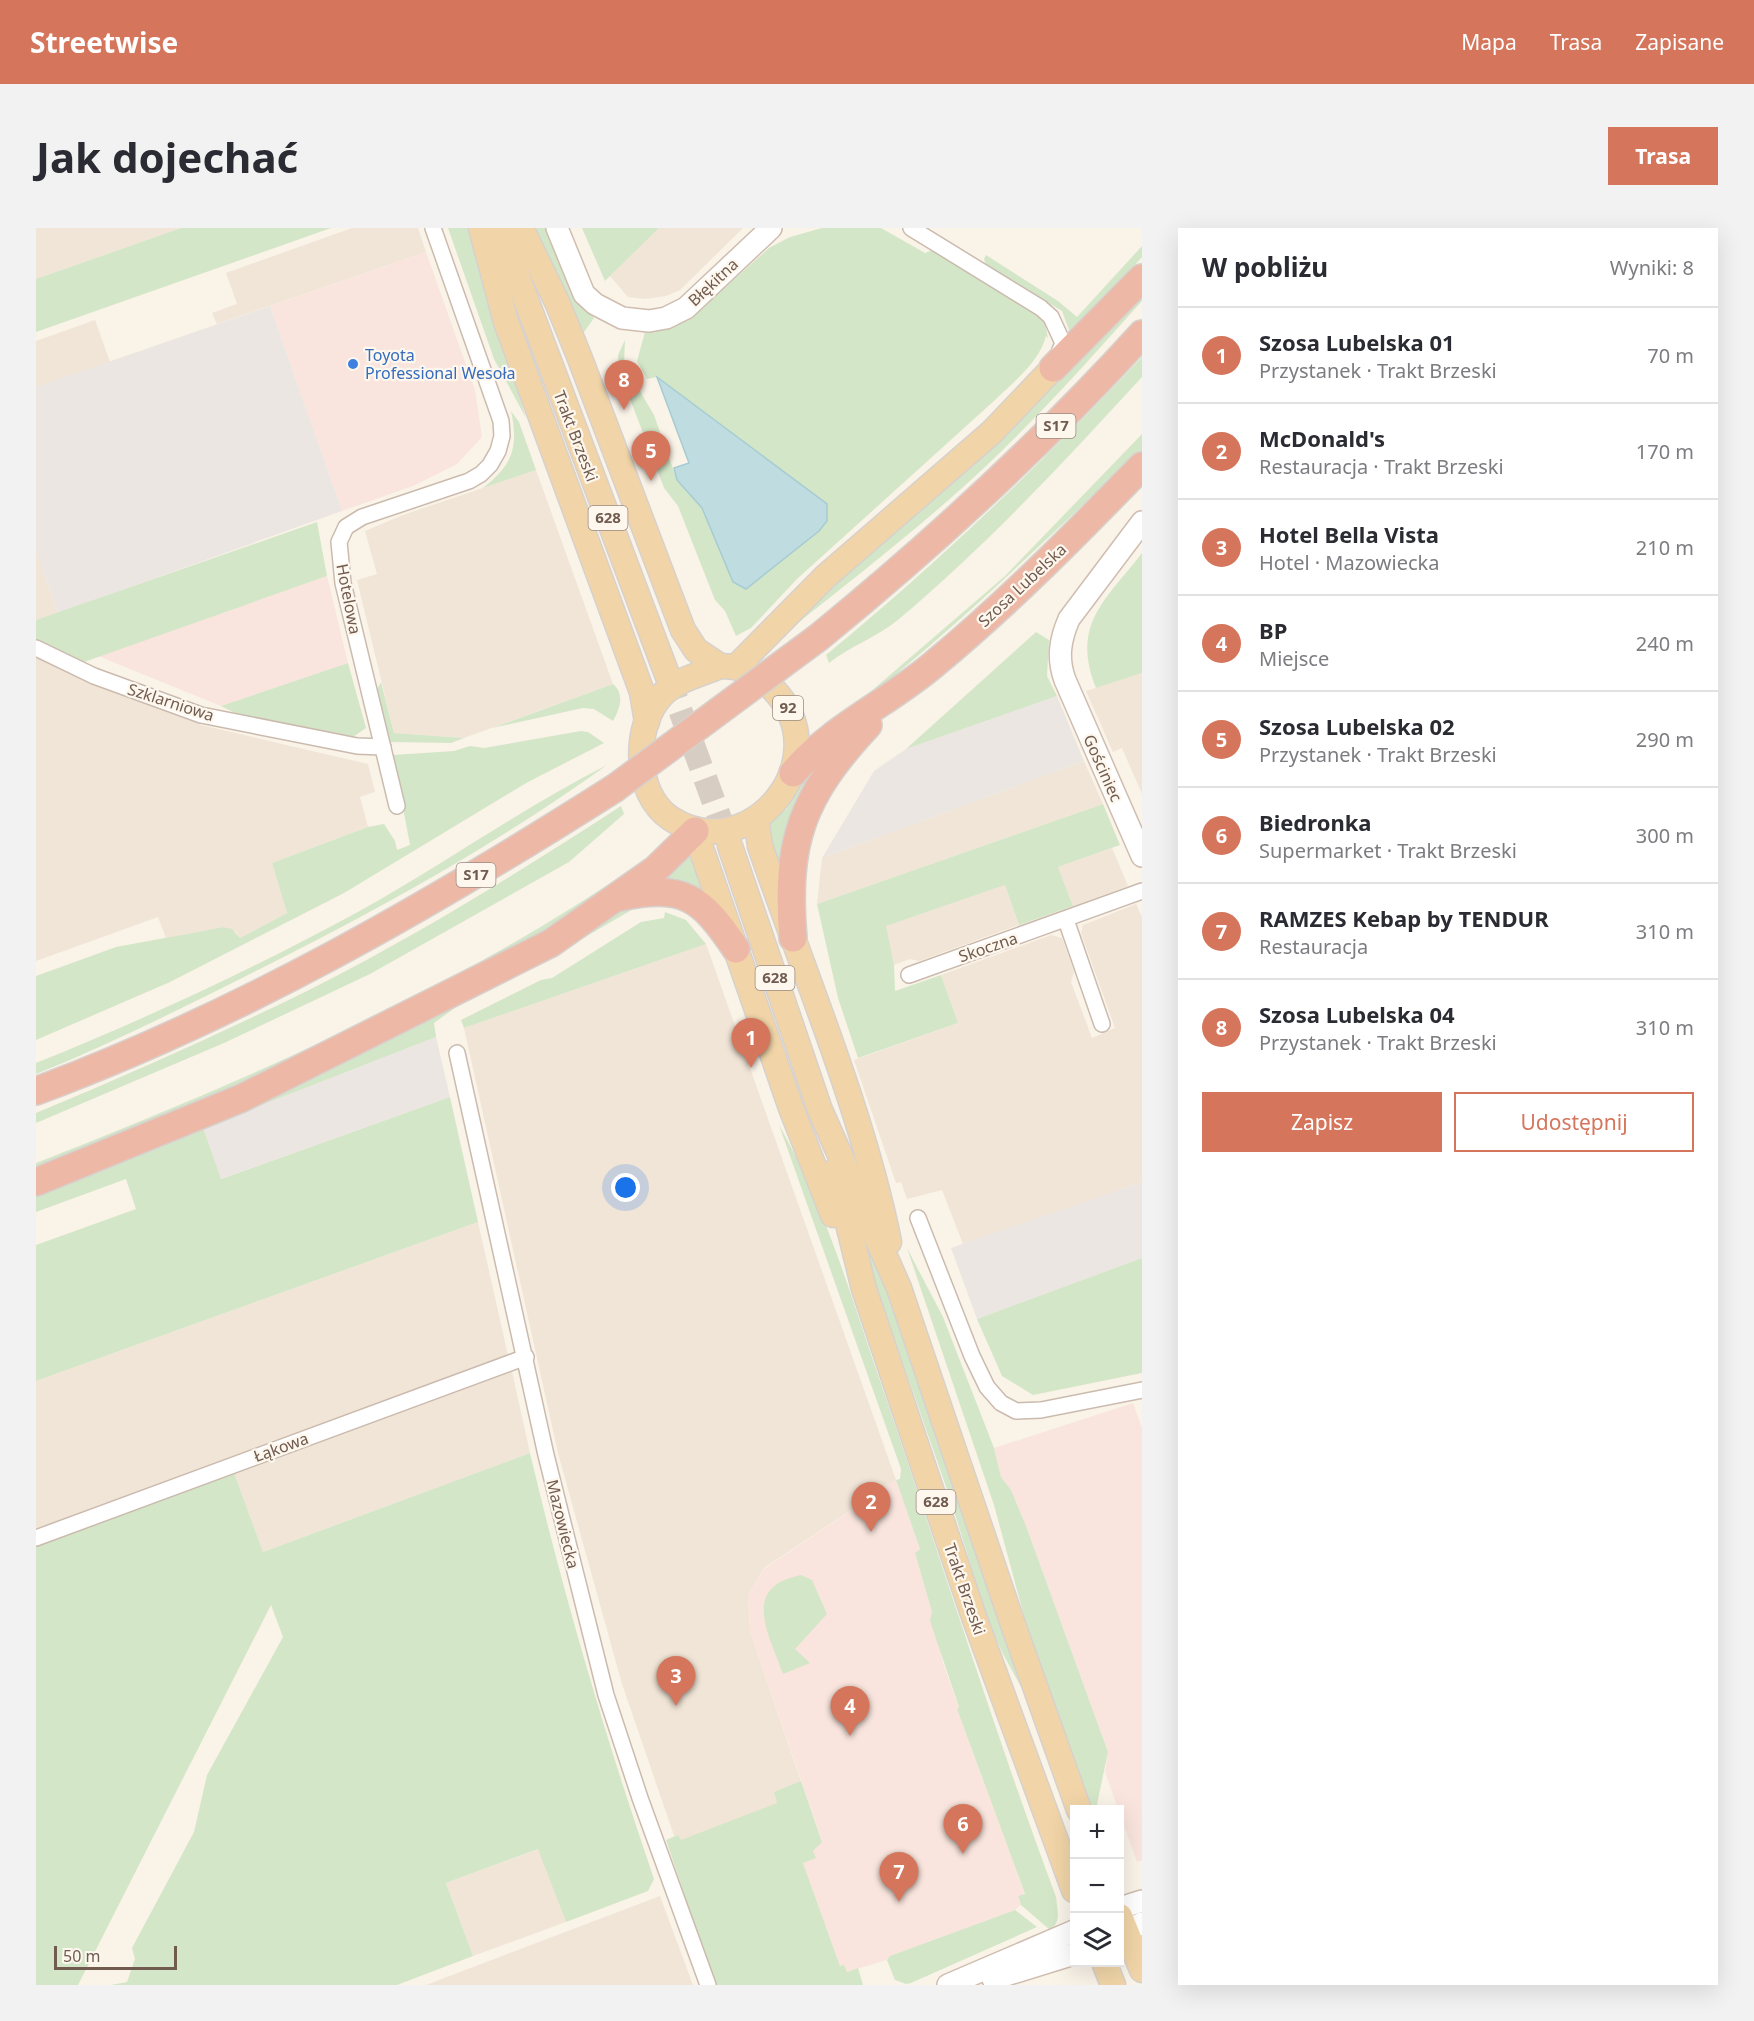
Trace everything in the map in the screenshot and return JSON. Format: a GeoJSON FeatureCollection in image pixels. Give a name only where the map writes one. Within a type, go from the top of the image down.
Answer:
{"type":"FeatureCollection","features":[{"type":"Feature","properties":{"kind":"highway"},"geometry":{"type":"LineString","coordinates":[[1053,368],[1142,278]]}},
{"type":"Feature","properties":{"kind":"highway","name":"S17"},"geometry":{"type":"LineString","coordinates":[[36,1091],[158,1041],[333,957],[451,891],[615,788],[819,637],[965,514],[1048,435],[1142,334]]}},
{"type":"Feature","properties":{"kind":"highway","name":"Szosa Lubelska"},"geometry":{"type":"LineString","coordinates":[[895,696],[1031,580],[1142,465]]}},
{"type":"Feature","properties":{"kind":"highway"},"geometry":{"type":"LineString","coordinates":[[793,773],[821,743],[895,696]]}},
{"type":"Feature","properties":{"kind":"highway"},"geometry":{"type":"LineString","coordinates":[[793,938],[790,875],[794,849],[807,808],[836,759],[895,696]]}},
{"type":"Feature","properties":{"kind":"highway"},"geometry":{"type":"LineString","coordinates":[[36,1182],[183,1123],[293,1074],[551,943],[619,897],[666,860],[695,831]]}},
{"type":"Feature","properties":{"kind":"highway"},"geometry":{"type":"LineString","coordinates":[[619,897],[656,892],[693,900],[708,910],[736,949]]}},
{"type":"Feature","properties":{"kind":"main road"},"geometry":{"type":"LineString","coordinates":[[481,228],[506,322],[642,692],[647,722]]}},
{"type":"Feature","properties":{"kind":"main road","name":"Trakt Brzeski"},"geometry":{"type":"LineString","coordinates":[[499,228],[668,676]]}},
{"type":"Feature","properties":{"kind":"main road"},"geometry":{"type":"LineString","coordinates":[[521,228],[557,302],[579,356],[683,630],[696,650],[729,666]]}},
{"type":"Feature","properties":{"kind":"main road"},"geometry":{"type":"LineString","coordinates":[[864,1289],[791,1108],[695,831],[664,814],[646,785],[642,749],[647,722],[663,694],[676,685],[729,666],[825,577],[992,432],[1053,368]]}},
{"type":"Feature","properties":{"kind":"main road","name":"92"},"geometry":{"type":"LineString","coordinates":[[695,831],[723,831],[756,818],[779,797],[793,773],[797,743],[792,717],[770,685],[755,673],[729,666]]}},
{"type":"Feature","properties":{"kind":"main road"},"geometry":{"type":"LineString","coordinates":[[756,818],[760,846],[872,1174],[899,1288]]}},
{"type":"Feature","properties":{"kind":"main road","name":"Trakt Brzeski"},"geometry":{"type":"LineString","coordinates":[[730,846],[820,1110],[864,1289],[974,1617],[1070,1879]]}},
{"type":"Feature","properties":{"kind":"main road","name":"Trakt Brzeski"},"geometry":{"type":"LineString","coordinates":[[820,1110],[899,1288],[1010,1616],[1078,1805]]}},
{"type":"Feature","properties":{"kind":"main road"},"geometry":{"type":"LineString","coordinates":[[1127,1926],[1142,1970]]}},
{"type":"Feature","properties":{"kind":"main road"},"geometry":{"type":"LineString","coordinates":[[1106,1967],[1113,1985]]}},
{"type":"Feature","properties":{"kind":"street","name":"Hotelowa"},"geometry":{"type":"LineString","coordinates":[[397,806],[343,583],[339,542],[346,527],[363,517],[469,481],[490,465],[498,452],[502,436],[501,421],[433,228]]}},
{"type":"Feature","properties":{"kind":"street","name":"Błękitna"},"geometry":{"type":"LineString","coordinates":[[557,228],[584,294],[595,304],[622,318],[659,320],[686,308],[771,228]]}},
{"type":"Feature","properties":{"kind":"street"},"geometry":{"type":"LineString","coordinates":[[911,228],[1041,308],[1051,317],[1063,343],[1053,368]]}},
{"type":"Feature","properties":{"kind":"street","name":"Gościniec"},"geometry":{"type":"LineString","coordinates":[[1142,522],[1069,619],[1063,633],[1059,655],[1065,680],[1137,831],[1142,856]]}},
{"type":"Feature","properties":{"kind":"street","name":"Szklarniowa"},"geometry":{"type":"LineString","coordinates":[[36,648],[94,676],[201,715],[357,746],[383,747]]}},
{"type":"Feature","properties":{"kind":"street","name":"Skoczna"},"geometry":{"type":"LineString","coordinates":[[909,975],[1142,891]]}},
{"type":"Feature","properties":{"kind":"street"},"geometry":{"type":"LineString","coordinates":[[1066,920],[1102,1024]]}},
{"type":"Feature","properties":{"kind":"street","name":"Mazowiecka"},"geometry":{"type":"LineString","coordinates":[[457,1053],[546,1455],[606,1695],[640,1798],[708,1985]]}},
{"type":"Feature","properties":{"kind":"street"},"geometry":{"type":"LineString","coordinates":[[918,1218],[972,1356],[987,1387],[1000,1403],[1016,1411],[1041,1410],[1142,1390]]}},
{"type":"Feature","properties":{"kind":"street","name":"Łąkowa"},"geometry":{"type":"LineString","coordinates":[[36,1538],[525,1357]]}},
{"type":"Feature","properties":{"kind":"street"},"geometry":{"type":"LineString","coordinates":[[1124,1906],[1142,1901]]}},
{"type":"Feature","properties":{"kind":"street"},"geometry":{"type":"LineString","coordinates":[[948,1985],[1070,1933]]}},
{"type":"Feature","properties":{"kind":"street"},"geometry":{"type":"LineString","coordinates":[[972,1985],[1070,1955]]}},
{"type":"Feature","properties":{"kind":"shaded area"},"geometry":{"type":"Polygon","coordinates":[[[36,228],[181,228],[36,279],[36,228]]]}},
{"type":"Feature","properties":{"kind":"shaded area"},"geometry":{"type":"Polygon","coordinates":[[[352,228],[418,228],[426,252],[217,324],[212,313],[237,304],[226,273],[352,228]]]}},
{"type":"Feature","properties":{"kind":"shaded area"},"geometry":{"type":"Polygon","coordinates":[[[659,228],[743,228],[680,290],[666,296],[645,299],[628,297],[610,276],[659,228]]]}},
{"type":"Feature","properties":{"kind":"shaded area"},"geometry":{"type":"Polygon","coordinates":[[[426,252],[475,390],[482,437],[457,464],[413,486],[342,511],[270,306],[426,252]]]}},
{"type":"Feature","properties":{"kind":"shaded area"},"geometry":{"type":"Polygon","coordinates":[[[270,306],[342,511],[58,613],[36,551],[36,387],[270,306]]]}},
{"type":"Feature","properties":{"kind":"shaded area"},"geometry":{"type":"Polygon","coordinates":[[[95,320],[110,362],[36,387],[36,341],[95,320]]]}},
{"type":"Feature","properties":{"kind":"shaded area"},"geometry":{"type":"Polygon","coordinates":[[[536,470],[613,684],[464,738],[394,733],[357,580],[377,574],[365,531],[403,515],[536,470]]]}},
{"type":"Feature","properties":{"kind":"shaded area"},"geometry":{"type":"Polygon","coordinates":[[[36,551],[58,613],[36,620],[36,551]]]}},
{"type":"Feature","properties":{"kind":"shaded area"},"geometry":{"type":"Polygon","coordinates":[[[327,576],[348,663],[221,706],[98,656],[327,576]]]}},
{"type":"Feature","properties":{"kind":"shaded area"},"geometry":{"type":"Polygon","coordinates":[[[36,653],[165,701],[201,725],[368,764],[375,792],[360,797],[368,827],[272,863],[287,913],[240,938],[236,932],[223,927],[166,938],[158,917],[36,961],[36,653]]]}},
{"type":"Feature","properties":{"kind":"shaded area"},"geometry":{"type":"Polygon","coordinates":[[[1142,673],[1142,794],[1122,748],[1113,752],[1086,691],[1142,673]]]}},
{"type":"Feature","properties":{"kind":"shaded area"},"geometry":{"type":"Polygon","coordinates":[[[1057,696],[1084,761],[822,858],[874,771],[906,749],[1057,696]]]}},
{"type":"Feature","properties":{"kind":"shaded area"},"geometry":{"type":"Polygon","coordinates":[[[1084,761],[1103,804],[817,904],[822,858],[1084,761]]]}},
{"type":"Feature","properties":{"kind":"shaded area"},"geometry":{"type":"Polygon","coordinates":[[[1112,848],[1128,886],[1073,906],[1058,867],[1112,848]]]}},
{"type":"Feature","properties":{"kind":"shaded area"},"geometry":{"type":"Polygon","coordinates":[[[1005,885],[1019,925],[919,961],[910,959],[894,965],[885,926],[1005,885]]]}},
{"type":"Feature","properties":{"kind":"shaded area"},"geometry":{"type":"Polygon","coordinates":[[[1136,904],[1142,917],[1142,1182],[963,1244],[942,1190],[907,1199],[901,1182],[896,1183],[854,1060],[958,1023],[941,975],[1051,935],[1062,938],[1074,972],[1071,982],[1092,1038],[1115,1028],[1081,933],[1083,925],[1136,904]]]}},
{"type":"Feature","properties":{"kind":"shaded area"},"geometry":{"type":"Polygon","coordinates":[[[706,944],[896,1480],[764,1568],[748,1596],[750,1631],[809,1805],[680,1853],[622,1684],[558,1453],[464,1028],[706,944]]]}},
{"type":"Feature","properties":{"kind":"shaded area"},"geometry":{"type":"Polygon","coordinates":[[[436,1037],[450,1097],[220,1179],[203,1128],[436,1037]]]}},
{"type":"Feature","properties":{"kind":"shaded area"},"geometry":{"type":"Polygon","coordinates":[[[1142,1182],[1142,1258],[977,1319],[951,1248],[1142,1182]]]}},
{"type":"Feature","properties":{"kind":"shaded area"},"geometry":{"type":"Polygon","coordinates":[[[478,1222],[509,1360],[36,1531],[36,1381],[478,1222]]]}},
{"type":"Feature","properties":{"kind":"shaded area"},"geometry":{"type":"Polygon","coordinates":[[[511,1367],[530,1453],[263,1552],[233,1470],[511,1367]]]}},
{"type":"Feature","properties":{"kind":"shaded area"},"geometry":{"type":"Polygon","coordinates":[[[1133,1403],[1142,1428],[1142,1860],[1137,1862],[1124,1825],[1124,1805],[1117,1805],[1105,1772],[1108,1752],[1026,1526],[1011,1490],[1001,1477],[994,1448],[1133,1403]]]}},
{"type":"Feature","properties":{"kind":"shaded area"},"geometry":{"type":"Polygon","coordinates":[[[896,1480],[920,1549],[915,1553],[932,1612],[943,1663],[959,1708],[957,1709],[1025,1895],[1018,1897],[1021,1905],[1015,1910],[890,1956],[887,1960],[846,1972],[840,1966],[803,1863],[822,1841],[750,1631],[748,1596],[764,1569],[896,1480]]]}},
{"type":"Feature","properties":{"kind":"shaded area"},"geometry":{"type":"Polygon","coordinates":[[[539,1849],[566,1922],[473,1956],[446,1883],[539,1849]]]}},
{"type":"Feature","properties":{"kind":"shaded area"},"geometry":{"type":"Polygon","coordinates":[[[660,1896],[693,1985],[426,1985],[660,1896]]]}},
{"type":"Feature","properties":{"kind":"green space"},"geometry":{"type":"Polygon","coordinates":[[[181,228],[331,228],[36,332],[36,279],[181,228]]]}},
{"type":"Feature","properties":{"kind":"green space"},"geometry":{"type":"Polygon","coordinates":[[[448,228],[477,228],[486,286],[526,418],[494,359],[448,228]]]}},
{"type":"Feature","properties":{"kind":"green space"},"geometry":{"type":"Polygon","coordinates":[[[524,228],[548,228],[572,294],[594,318],[584,332],[584,345],[524,228]]]}},
{"type":"Feature","properties":{"kind":"green space"},"geometry":{"type":"Polygon","coordinates":[[[582,228],[659,228],[605,281],[582,228]]]}},
{"type":"Feature","properties":{"kind":"green space"},"geometry":{"type":"Polygon","coordinates":[[[822,228],[881,228],[925,253],[933,250],[1032,310],[1045,322],[1048,338],[1046,336],[1038,355],[1017,379],[797,579],[751,628],[736,636],[725,611],[715,600],[678,506],[664,488],[619,370],[618,355],[625,340],[624,364],[654,415],[677,480],[702,508],[733,582],[827,504],[657,377],[647,379],[637,361],[645,332],[670,328],[692,317],[769,248],[790,237],[822,228]]]}},
{"type":"Feature","properties":{"kind":"green space"},"geometry":{"type":"Polygon","coordinates":[[[1142,246],[1142,257],[1072,338],[1062,311],[986,265],[984,259],[986,255],[1058,301],[1077,317],[1142,246]]]}},
{"type":"Feature","properties":{"kind":"green space"},"geometry":{"type":"Polygon","coordinates":[[[1142,295],[1142,301],[1084,365],[985,467],[912,531],[788,631],[834,586],[998,443],[1142,295]]]}},
{"type":"Feature","properties":{"kind":"green space"},"geometry":{"type":"Polygon","coordinates":[[[1142,357],[1142,377],[994,532],[899,619],[829,663],[826,655],[949,548],[1066,435],[1142,357]]]}},
{"type":"Feature","properties":{"kind":"green space"},"geometry":{"type":"Polygon","coordinates":[[[511,411],[519,422],[536,470],[483,488],[501,471],[511,455],[514,435],[511,411]]]}},
{"type":"Feature","properties":{"kind":"green space"},"geometry":{"type":"Polygon","coordinates":[[[1142,434],[1142,451],[963,617],[875,694],[847,712],[1005,576],[1142,434]]]}},
{"type":"Feature","properties":{"kind":"green space"},"geometry":{"type":"Polygon","coordinates":[[[317,522],[327,576],[84,662],[36,639],[36,620],[317,522]]]}},
{"type":"Feature","properties":{"kind":"green space"},"geometry":{"type":"Polygon","coordinates":[[[1142,553],[1142,673],[1096,688],[1089,666],[1087,647],[1090,630],[1105,600],[1142,553]]]}},
{"type":"Feature","properties":{"kind":"green space"},"geometry":{"type":"Polygon","coordinates":[[[1036,632],[1049,640],[1047,676],[1057,696],[906,749],[1036,632]]]}},
{"type":"Feature","properties":{"kind":"green space"},"geometry":{"type":"Polygon","coordinates":[[[348,663],[366,728],[353,737],[243,717],[221,706],[348,663]]]}},
{"type":"Feature","properties":{"kind":"green space"},"geometry":{"type":"Polygon","coordinates":[[[381,682],[394,733],[464,738],[451,743],[390,742],[377,689],[381,682]]]}},
{"type":"Feature","properties":{"kind":"green space"},"geometry":{"type":"Polygon","coordinates":[[[613,684],[619,692],[620,702],[613,721],[594,709],[583,708],[492,728],[613,684]]]}},
{"type":"Feature","properties":{"kind":"green space"},"geometry":{"type":"Polygon","coordinates":[[[581,731],[588,732],[604,743],[528,782],[344,893],[170,982],[36,1040],[36,976],[116,947],[223,927],[232,929],[240,938],[287,913],[272,863],[368,827],[384,824],[395,841],[397,850],[410,845],[393,755],[454,751],[470,746],[484,748],[581,731]]]}},
{"type":"Feature","properties":{"kind":"green space"},"geometry":{"type":"Polygon","coordinates":[[[814,762],[819,763],[799,800],[779,884],[763,822],[786,810],[814,762]]]}},
{"type":"Feature","properties":{"kind":"green space"},"geometry":{"type":"Polygon","coordinates":[[[607,765],[479,850],[345,925],[146,1025],[36,1074],[36,1063],[198,992],[356,913],[543,800],[607,765]]]}},
{"type":"Feature","properties":{"kind":"green space"},"geometry":{"type":"Polygon","coordinates":[[[1103,804],[1120,845],[1058,867],[1073,906],[1019,925],[1005,885],[886,926],[894,965],[895,991],[941,975],[958,1023],[858,1058],[838,998],[817,904],[1103,804]]]}},
{"type":"Feature","properties":{"kind":"green space"},"geometry":{"type":"Polygon","coordinates":[[[621,806],[624,814],[569,862],[370,974],[224,1043],[36,1123],[36,1113],[210,1037],[313,988],[392,946],[470,901],[621,806]]]}},
{"type":"Feature","properties":{"kind":"green space"},"geometry":{"type":"Polygon","coordinates":[[[687,846],[710,901],[653,882],[687,846]]]}},
{"type":"Feature","properties":{"kind":"green space"},"geometry":{"type":"Polygon","coordinates":[[[642,862],[559,925],[298,1060],[36,1171],[36,1163],[271,1065],[424,992],[498,952],[642,862]]]}},
{"type":"Feature","properties":{"kind":"green space"},"geometry":{"type":"Polygon","coordinates":[[[662,902],[635,908],[511,980],[455,1008],[434,1023],[436,1037],[203,1128],[221,1179],[450,1097],[478,1222],[36,1381],[36,1245],[136,1209],[126,1179],[36,1212],[36,1194],[627,906],[662,902]]]}},
{"type":"Feature","properties":{"kind":"green space"},"geometry":{"type":"Polygon","coordinates":[[[665,912],[686,920],[706,944],[464,1028],[461,1020],[541,980],[552,978],[641,922],[664,918],[665,912]]]}},
{"type":"Feature","properties":{"kind":"green space"},"geometry":{"type":"Polygon","coordinates":[[[779,1125],[811,1190],[838,1257],[990,1709],[1056,1897],[1057,1919],[1050,1930],[1021,1905],[1018,1896],[1025,1894],[957,1709],[959,1707],[930,1621],[932,1612],[915,1553],[920,1549],[896,1480],[900,1479],[901,1469],[779,1125]]]}},
{"type":"Feature","properties":{"kind":"green space"},"geometry":{"type":"Polygon","coordinates":[[[849,1194],[876,1259],[1031,1705],[988,1621],[950,1498],[868,1263],[849,1194]]]}},
{"type":"Feature","properties":{"kind":"green space"},"geometry":{"type":"Polygon","coordinates":[[[907,1248],[943,1317],[994,1448],[1001,1477],[1011,1490],[1026,1526],[1108,1752],[1097,1805],[1090,1805],[1024,1616],[994,1505],[907,1248]]]}},
{"type":"Feature","properties":{"kind":"green space"},"geometry":{"type":"Polygon","coordinates":[[[1142,1258],[1142,1373],[1033,1395],[1002,1376],[977,1319],[1142,1258]]]}},
{"type":"Feature","properties":{"kind":"green space"},"geometry":{"type":"Polygon","coordinates":[[[530,1453],[587,1668],[654,1879],[648,1891],[566,1922],[538,1849],[446,1883],[473,1956],[397,1985],[111,1985],[127,1982],[135,1959],[132,1948],[194,1832],[207,1775],[283,1637],[271,1605],[78,1985],[36,1985],[36,1541],[233,1470],[263,1552],[530,1453]]]}},
{"type":"Feature","properties":{"kind":"green space"},"geometry":{"type":"Polygon","coordinates":[[[801,1575],[812,1580],[827,1614],[795,1649],[810,1663],[783,1674],[766,1628],[765,1601],[770,1590],[782,1581],[801,1575]]]}},
{"type":"Feature","properties":{"kind":"green space"},"geometry":{"type":"Polygon","coordinates":[[[801,1781],[822,1842],[813,1851],[816,1858],[803,1863],[840,1966],[844,1965],[847,1972],[858,1968],[863,1985],[715,1985],[666,1840],[678,1835],[681,1840],[777,1803],[774,1792],[801,1781]]]}},
{"type":"Feature","properties":{"kind":"green space"},"geometry":{"type":"Polygon","coordinates":[[[1015,1910],[1037,1927],[911,1983],[906,1984],[895,1980],[887,1960],[890,1956],[1015,1910]]]}},
{"type":"Feature","properties":{"kind":"water"},"geometry":{"type":"Polygon","coordinates":[[[657,377],[827,504],[827,521],[819,531],[746,589],[733,582],[702,508],[677,480],[674,468],[689,463],[657,377]]]}},
{"type":"Feature","properties":{"kind":"tunnel"},"geometry":{"type":"LineString","coordinates":[[668,677],[730,846]]}},
{"type":"Feature","properties":{"kind":"place","name":"Toyota Professional Wesoła"},"geometry":{"type":"Point","coordinates":[353,364]}},
{"type":"Feature","properties":{"kind":"place","name":"Szosa Lubelska 04"},"geometry":{"type":"Point","coordinates":[624,410]}},
{"type":"Feature","properties":{"kind":"place","name":"Szosa Lubelska 02"},"geometry":{"type":"Point","coordinates":[651,481]}},
{"type":"Feature","properties":{"kind":"place","name":"Szosa Lubelska 01"},"geometry":{"type":"Point","coordinates":[751,1068]}},
{"type":"Feature","properties":{"kind":"place","name":"McDonald's"},"geometry":{"type":"Point","coordinates":[871,1532]}},
{"type":"Feature","properties":{"kind":"place","name":"Hotel Bella Vista"},"geometry":{"type":"Point","coordinates":[676,1706]}},
{"type":"Feature","properties":{"kind":"place","name":"BP"},"geometry":{"type":"Point","coordinates":[850,1736]}},
{"type":"Feature","properties":{"kind":"place","name":"Biedronka"},"geometry":{"type":"Point","coordinates":[963,1854]}},
{"type":"Feature","properties":{"kind":"place","name":"RAMZES Kebap by TENDUR"},"geometry":{"type":"Point","coordinates":[899,1902]}}]}
